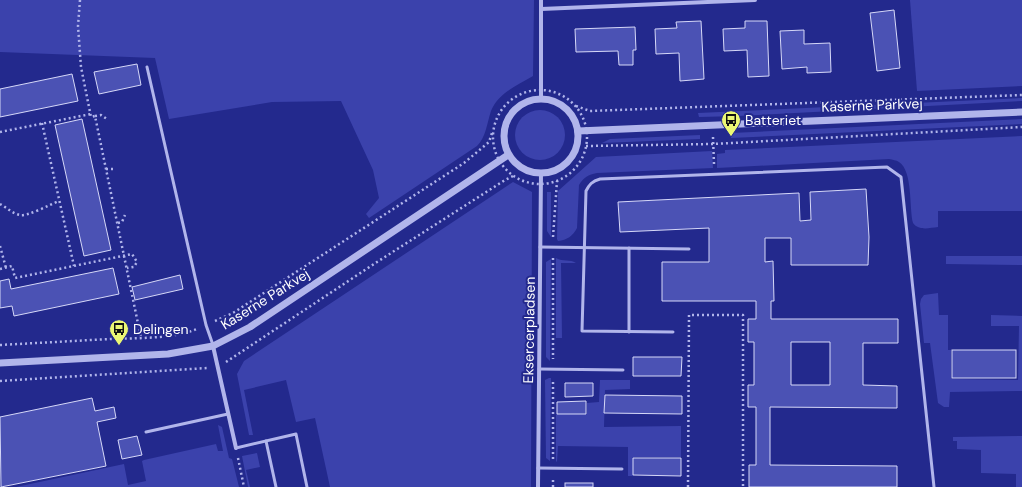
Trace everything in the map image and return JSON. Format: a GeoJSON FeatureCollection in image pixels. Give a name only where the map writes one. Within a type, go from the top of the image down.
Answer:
{"type":"FeatureCollection","features":[{"type":"Feature","properties":{"kind":"street"},"geometry":{"type":"LineString","coordinates":[[541,0],[541,98]]}},
{"type":"Feature","properties":{"kind":"street"},"geometry":{"type":"LineString","coordinates":[[541,9],[755,0]]}},
{"type":"Feature","properties":{"kind":"street"},"geometry":{"type":"LineString","coordinates":[[541,98],[562,104],[570,111],[575,120],[578,131],[578,144],[573,155],[565,165],[554,171],[541,173],[528,171],[517,164],[508,155],[504,144],[503,133],[506,122],[512,112],[520,104],[541,98]]}},
{"type":"Feature","properties":{"kind":"street","name":"Kaserne Parkvej"},"geometry":{"type":"LineString","coordinates":[[578,131],[1022,112]]}},
{"type":"Feature","properties":{"kind":"street","name":"Kaserne Parkvej"},"geometry":{"type":"LineString","coordinates":[[0,363],[168,354],[213,346],[250,328],[508,155]]}},
{"type":"Feature","properties":{"kind":"street","name":"Eksercerpladsen"},"geometry":{"type":"LineString","coordinates":[[538,487],[541,173]]}},
{"type":"Feature","properties":{"kind":"street"},"geometry":{"type":"LineString","coordinates":[[213,346],[236,448]]}},
{"type":"Feature","properties":{"kind":"lane"},"geometry":{"type":"LineString","coordinates":[[147,67],[206,325],[213,346]]}},
{"type":"Feature","properties":{"kind":"lane"},"geometry":{"type":"LineString","coordinates":[[673,332],[582,331],[586,191],[589,185],[594,181],[600,179],[887,167],[901,177],[934,487]]}},
{"type":"Feature","properties":{"kind":"lane"},"geometry":{"type":"LineString","coordinates":[[540,247],[689,249]]}},
{"type":"Feature","properties":{"kind":"lane"},"geometry":{"type":"LineString","coordinates":[[629,248],[629,332]]}},
{"type":"Feature","properties":{"kind":"lane"},"geometry":{"type":"LineString","coordinates":[[539,369],[624,370]]}},
{"type":"Feature","properties":{"kind":"lane"},"geometry":{"type":"LineString","coordinates":[[146,432],[228,414]]}},
{"type":"Feature","properties":{"kind":"lane"},"geometry":{"type":"LineString","coordinates":[[236,448],[296,434],[307,487]]}},
{"type":"Feature","properties":{"kind":"lane"},"geometry":{"type":"LineString","coordinates":[[266,441],[276,487]]}},
{"type":"Feature","properties":{"kind":"lane"},"geometry":{"type":"LineString","coordinates":[[538,468],[622,469]]}},
{"type":"Feature","properties":{"kind":"path"},"geometry":{"type":"LineString","coordinates":[[80,0],[78,26],[81,67],[91,114]]}},
{"type":"Feature","properties":{"kind":"path"},"geometry":{"type":"LineString","coordinates":[[0,345],[141,338],[188,332],[233,313],[464,163],[489,142],[496,119],[503,107],[514,97],[527,91],[541,89],[566,97],[576,106],[583,118],[587,130],[586,146],[579,164],[569,174],[557,181],[541,184],[526,182],[513,176],[505,170],[499,161],[494,148],[492,133]]}},
{"type":"Feature","properties":{"kind":"path"},"geometry":{"type":"LineString","coordinates":[[576,106],[590,111],[1022,95]]}},
{"type":"Feature","properties":{"kind":"path"},"geometry":{"type":"LineString","coordinates":[[0,132],[91,114],[92,117],[101,115],[107,119]]}},
{"type":"Feature","properties":{"kind":"path"},"geometry":{"type":"LineString","coordinates":[[95,116],[141,338]]}},
{"type":"Feature","properties":{"kind":"path"},"geometry":{"type":"LineString","coordinates":[[42,123],[74,266]]}},
{"type":"Feature","properties":{"kind":"path"},"geometry":{"type":"LineString","coordinates":[[712,125],[714,174]]}},
{"type":"Feature","properties":{"kind":"path"},"geometry":{"type":"LineString","coordinates":[[586,146],[713,144],[1022,127]]}},
{"type":"Feature","properties":{"kind":"path"},"geometry":{"type":"LineString","coordinates":[[106,169],[115,169]]}},
{"type":"Feature","properties":{"kind":"path"},"geometry":{"type":"LineString","coordinates":[[553,487],[553,248],[557,181]]}},
{"type":"Feature","properties":{"kind":"path"},"geometry":{"type":"LineString","coordinates":[[0,204],[20,216],[28,215],[60,201]]}},
{"type":"Feature","properties":{"kind":"path"},"geometry":{"type":"LineString","coordinates":[[118,223],[122,222],[125,215]]}},
{"type":"Feature","properties":{"kind":"path"},"geometry":{"type":"LineString","coordinates":[[0,246],[6,268]]}},
{"type":"Feature","properties":{"kind":"path"},"geometry":{"type":"LineString","coordinates":[[0,269],[12,266],[15,278],[132,254],[137,262],[134,267],[127,268]]}},
{"type":"Feature","properties":{"kind":"path"},"geometry":{"type":"LineString","coordinates":[[688,487],[689,315],[743,315],[743,487]]}},
{"type":"Feature","properties":{"kind":"path"},"geometry":{"type":"LineString","coordinates":[[236,448],[244,487]]}},
{"type":"Feature","properties":{"kind":"shaded area"},"geometry":{"type":"Polygon","coordinates":[[[0,0],[534,0],[533,76],[509,90],[498,99],[491,111],[484,134],[477,146],[369,218],[366,214],[379,198],[373,170],[341,101],[272,102],[169,119],[155,58],[0,52],[0,0]]]}},
{"type":"Feature","properties":{"kind":"shaded area"},"geometry":{"type":"Polygon","coordinates":[[[910,0],[1022,0],[1022,86],[917,91],[910,0]]]}},
{"type":"Feature","properties":{"kind":"shaded area"},"geometry":{"type":"Polygon","coordinates":[[[1022,98],[1022,101],[738,116],[699,117],[698,113],[1022,98]]]}},
{"type":"Feature","properties":{"kind":"shaded area"},"geometry":{"type":"Polygon","coordinates":[[[540,110],[549,112],[558,117],[563,126],[565,135],[563,144],[558,153],[549,158],[540,160],[531,158],[522,153],[517,144],[515,135],[517,126],[522,117],[531,112],[540,110]]]}},
{"type":"Feature","properties":{"kind":"shaded area"},"geometry":{"type":"Polygon","coordinates":[[[1022,119],[1022,124],[731,138],[731,133],[1022,119]]]}},
{"type":"Feature","properties":{"kind":"shaded area"},"geometry":{"type":"Polygon","coordinates":[[[700,135],[700,139],[602,143],[610,139],[700,135]]]}},
{"type":"Feature","properties":{"kind":"shaded area"},"geometry":{"type":"Polygon","coordinates":[[[1022,136],[1022,211],[938,211],[938,227],[921,228],[915,226],[913,223],[907,173],[896,160],[889,159],[717,168],[717,154],[725,153],[725,150],[1022,136]]]}},
{"type":"Feature","properties":{"kind":"shaded area"},"geometry":{"type":"Polygon","coordinates":[[[712,151],[713,168],[597,173],[586,177],[579,185],[577,228],[569,237],[558,241],[558,191],[596,157],[712,151]]]}},
{"type":"Feature","properties":{"kind":"shaded area"},"geometry":{"type":"Polygon","coordinates":[[[513,182],[532,192],[531,487],[330,487],[315,418],[296,422],[286,380],[244,390],[253,435],[249,435],[237,374],[244,361],[513,182]]]}},
{"type":"Feature","properties":{"kind":"shaded area"},"geometry":{"type":"Polygon","coordinates":[[[547,192],[551,192],[551,237],[547,231],[547,192]]]}},
{"type":"Feature","properties":{"kind":"shaded area"},"geometry":{"type":"Polygon","coordinates":[[[946,256],[1022,256],[1022,265],[946,264],[946,256]]]}},
{"type":"Feature","properties":{"kind":"shaded area"},"geometry":{"type":"Polygon","coordinates":[[[556,258],[576,263],[561,263],[562,338],[556,338],[556,258]]]}},
{"type":"Feature","properties":{"kind":"shaded area"},"geometry":{"type":"Polygon","coordinates":[[[551,259],[550,361],[546,357],[546,262],[551,259]]]}},
{"type":"Feature","properties":{"kind":"shaded area"},"geometry":{"type":"Polygon","coordinates":[[[938,293],[939,315],[948,315],[948,350],[951,350],[951,379],[1018,380],[1019,326],[991,326],[991,315],[1022,316],[1022,391],[950,392],[949,407],[944,407],[938,403],[930,343],[924,343],[920,304],[924,295],[938,293]]]}},
{"type":"Feature","properties":{"kind":"shaded area"},"geometry":{"type":"Polygon","coordinates":[[[551,378],[550,461],[546,458],[545,380],[551,378]]]}},
{"type":"Feature","properties":{"kind":"shaded area"},"geometry":{"type":"Polygon","coordinates":[[[600,380],[630,380],[630,389],[605,390],[604,427],[681,426],[681,457],[633,457],[633,476],[628,476],[628,447],[558,446],[557,462],[556,414],[587,414],[587,403],[599,402],[600,380]]]}},
{"type":"Feature","properties":{"kind":"shaded area"},"geometry":{"type":"Polygon","coordinates":[[[218,425],[222,427],[229,458],[232,459],[239,487],[16,487],[124,464],[128,485],[146,481],[142,461],[144,460],[216,444],[218,451],[223,451],[218,425]]]}},
{"type":"Feature","properties":{"kind":"shaded area"},"geometry":{"type":"Polygon","coordinates":[[[1022,436],[1022,487],[1016,487],[1016,474],[981,473],[981,450],[957,449],[957,441],[953,441],[953,437],[1022,436]]]}},
{"type":"Feature","properties":{"kind":"shaded area"},"geometry":{"type":"Polygon","coordinates":[[[257,453],[260,467],[246,470],[250,487],[248,487],[242,456],[257,453]]]}},
{"type":"Feature","properties":{"kind":"building"},"geometry":{"type":"Polygon","coordinates":[[[894,10],[900,68],[877,71],[870,13],[894,10]]]}},
{"type":"Feature","properties":{"kind":"building"},"geometry":{"type":"Polygon","coordinates":[[[701,21],[704,79],[680,81],[679,53],[656,54],[655,29],[677,28],[676,22],[701,21]]]}},
{"type":"Feature","properties":{"kind":"building"},"geometry":{"type":"Polygon","coordinates":[[[745,21],[767,21],[769,76],[748,77],[747,50],[724,51],[723,29],[745,28],[745,21]]]}},
{"type":"Feature","properties":{"kind":"building"},"geometry":{"type":"Polygon","coordinates":[[[635,27],[636,50],[633,50],[633,65],[619,65],[618,51],[576,52],[575,29],[635,27]]]}},
{"type":"Feature","properties":{"kind":"building"},"geometry":{"type":"Polygon","coordinates":[[[804,30],[804,44],[830,43],[831,72],[807,73],[807,67],[782,69],[780,31],[804,30]]]}},
{"type":"Feature","properties":{"kind":"building"},"geometry":{"type":"Polygon","coordinates":[[[137,64],[141,85],[99,94],[94,72],[137,64]]]}},
{"type":"Feature","properties":{"kind":"building"},"geometry":{"type":"Polygon","coordinates":[[[72,74],[78,101],[0,117],[0,89],[72,74]]]}},
{"type":"Feature","properties":{"kind":"building"},"geometry":{"type":"Polygon","coordinates":[[[82,119],[111,250],[84,256],[55,125],[82,119]]]}},
{"type":"Feature","properties":{"kind":"building"},"geometry":{"type":"Polygon","coordinates":[[[866,189],[869,237],[868,265],[791,265],[791,238],[765,238],[765,262],[773,261],[774,301],[771,301],[771,319],[898,319],[898,343],[863,343],[863,385],[897,386],[897,408],[770,407],[770,465],[897,466],[897,487],[749,487],[749,465],[756,465],[756,407],[748,407],[748,385],[754,385],[754,342],[748,342],[748,319],[756,319],[756,301],[662,301],[662,262],[709,262],[709,228],[620,232],[618,202],[799,193],[800,221],[811,220],[810,192],[866,189]],[[791,342],[791,385],[830,385],[830,342],[791,342]]]}},
{"type":"Feature","properties":{"kind":"building"},"geometry":{"type":"Polygon","coordinates":[[[113,268],[119,294],[14,316],[12,306],[0,308],[0,281],[9,279],[11,289],[113,268]]]}},
{"type":"Feature","properties":{"kind":"building"},"geometry":{"type":"Polygon","coordinates":[[[180,275],[183,289],[135,300],[132,287],[180,275]]]}},
{"type":"Feature","properties":{"kind":"building"},"geometry":{"type":"Polygon","coordinates":[[[952,350],[1016,350],[1016,378],[952,378],[952,350]]]}},
{"type":"Feature","properties":{"kind":"building"},"geometry":{"type":"Polygon","coordinates":[[[633,357],[682,357],[681,376],[633,376],[633,357]]]}},
{"type":"Feature","properties":{"kind":"building"},"geometry":{"type":"Polygon","coordinates":[[[565,383],[593,383],[593,396],[565,397],[565,383]]]}},
{"type":"Feature","properties":{"kind":"building"},"geometry":{"type":"Polygon","coordinates":[[[605,395],[682,396],[682,414],[604,413],[605,395]]]}},
{"type":"Feature","properties":{"kind":"building"},"geometry":{"type":"Polygon","coordinates":[[[92,398],[95,411],[114,407],[116,418],[97,422],[106,466],[1,487],[0,417],[92,398]]]}},
{"type":"Feature","properties":{"kind":"building"},"geometry":{"type":"Polygon","coordinates":[[[586,401],[586,414],[557,414],[557,402],[586,401]]]}},
{"type":"Feature","properties":{"kind":"building"},"geometry":{"type":"Polygon","coordinates":[[[137,436],[142,455],[122,459],[118,440],[137,436]]]}},
{"type":"Feature","properties":{"kind":"building"},"geometry":{"type":"Polygon","coordinates":[[[633,458],[681,458],[681,476],[633,475],[633,458]]]}},
{"type":"Feature","properties":{"kind":"building"},"geometry":{"type":"Polygon","coordinates":[[[565,483],[593,483],[593,487],[565,487],[565,483]]]}},
{"type":"Feature","properties":{"kind":"place","name":"Batteriet"},"geometry":{"type":"Point","coordinates":[731,137]}},
{"type":"Feature","properties":{"kind":"place","name":"Delingen"},"geometry":{"type":"Point","coordinates":[119,346]}}]}
